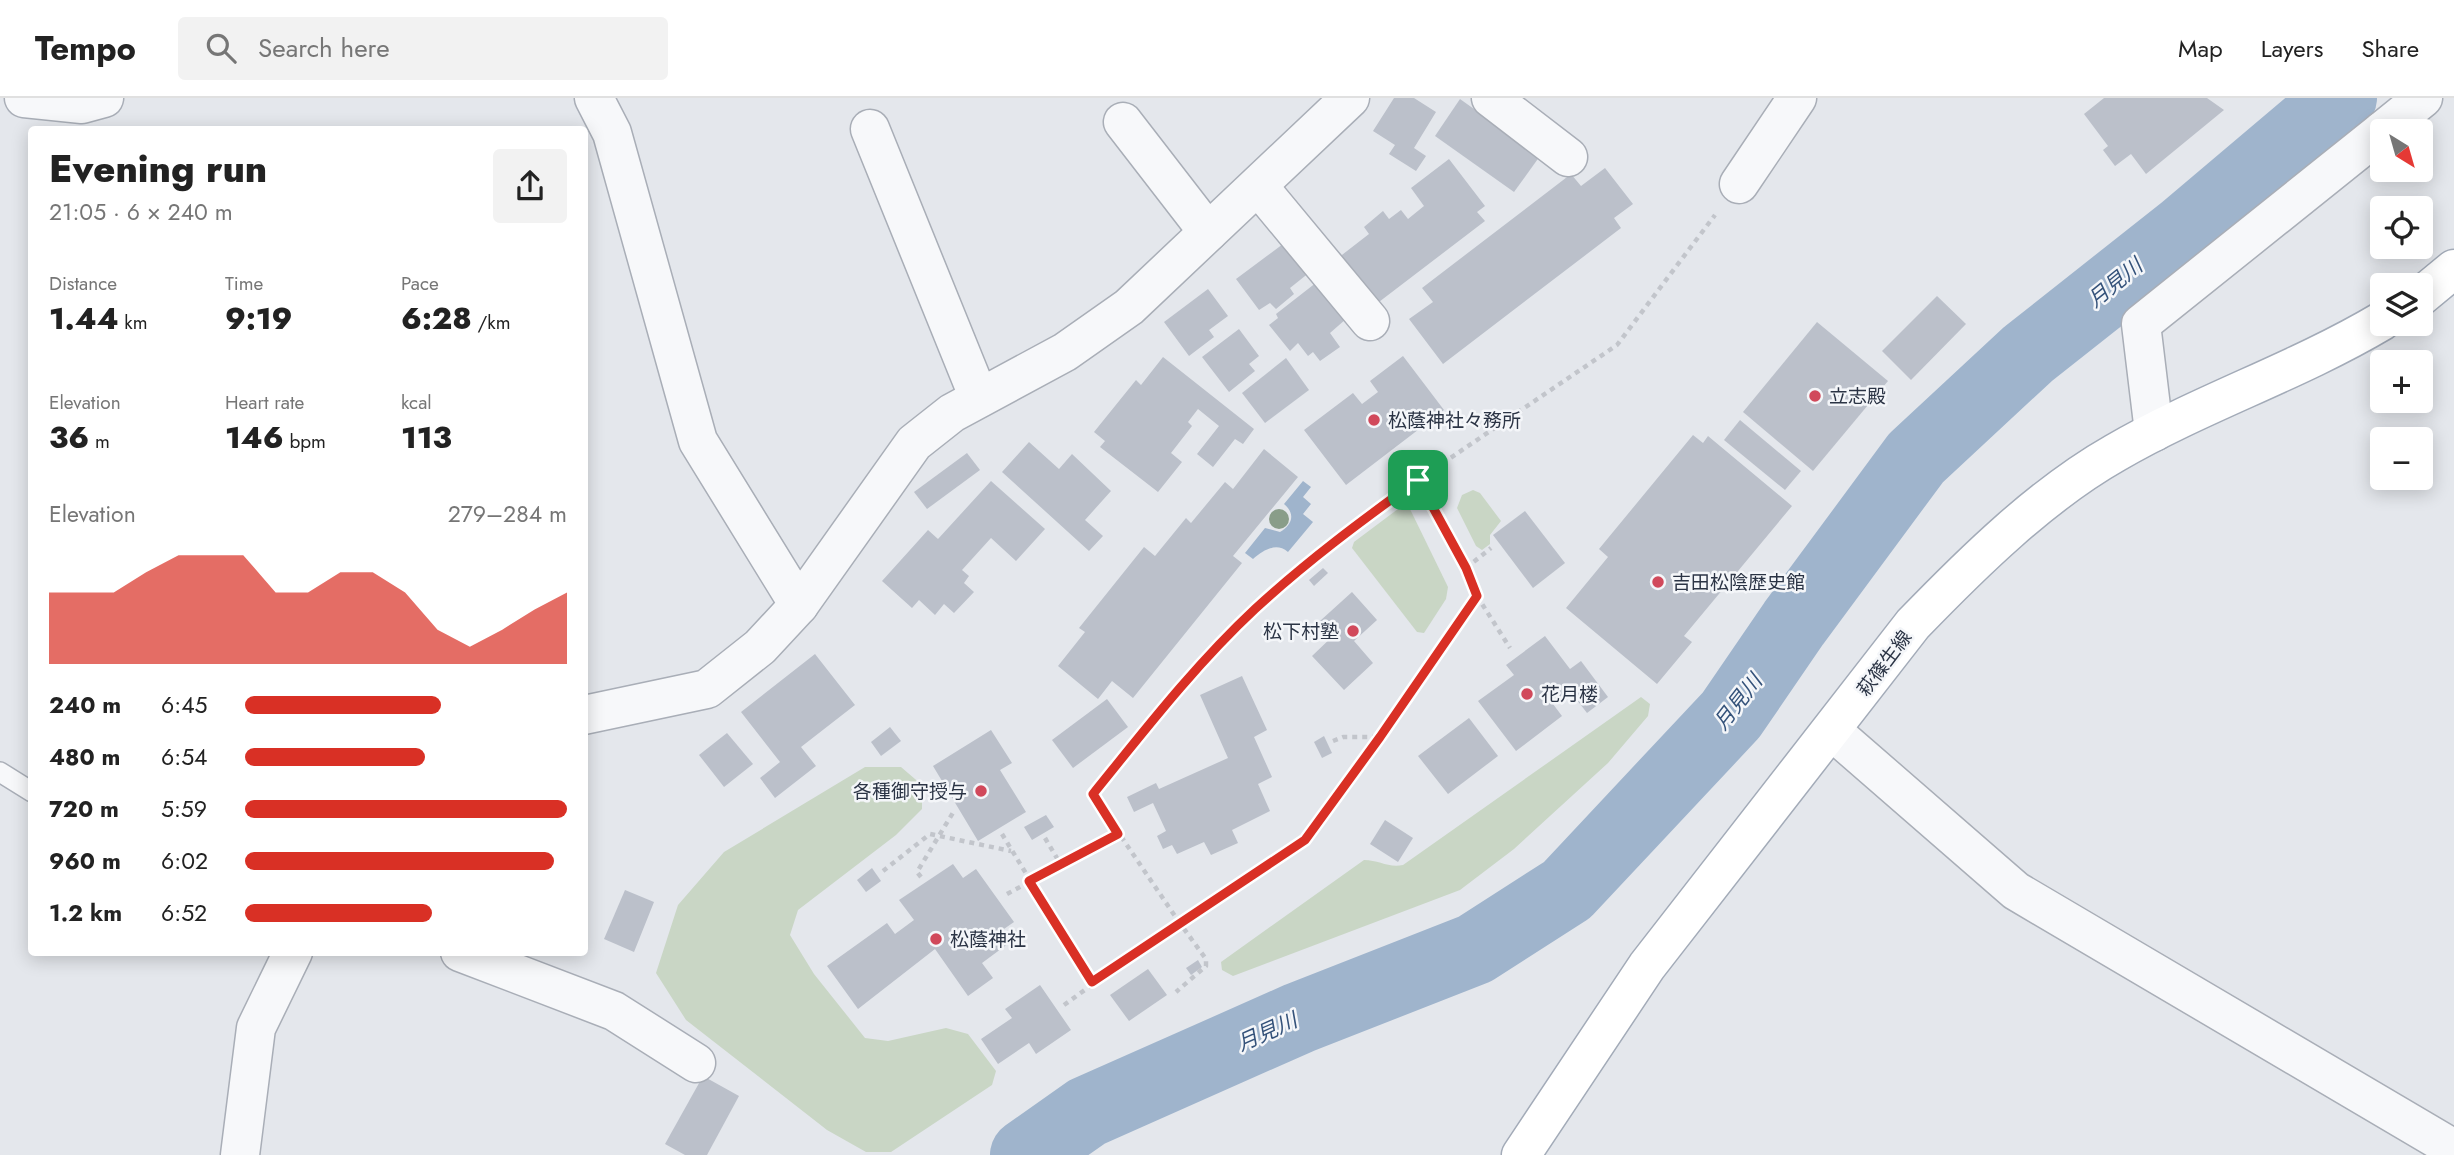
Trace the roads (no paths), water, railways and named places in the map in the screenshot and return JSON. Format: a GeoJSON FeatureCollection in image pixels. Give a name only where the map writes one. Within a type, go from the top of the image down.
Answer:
{"type":"FeatureCollection","features":[{"type":"Feature","properties":{"kind":"main road"},"geometry":{"type":"LineString","coordinates":[[2433,286],[2454,269]]}},
{"type":"Feature","properties":{"kind":"main road","name":"萩篠生線"},"geometry":{"type":"LineString","coordinates":[[1521,1155],[1647,966],[1913,624],[1961,574],[2026,516],[2113,454],[2154,432],[2335,349],[2370,328]]}},
{"type":"Feature","properties":{"kind":"street"},"geometry":{"type":"LineString","coordinates":[[24,98],[82,104],[104,98]]}},
{"type":"Feature","properties":{"kind":"street"},"geometry":{"type":"LineString","coordinates":[[593,98],[612,133],[698,441],[799,605]]}},
{"type":"Feature","properties":{"kind":"street"},"geometry":{"type":"LineString","coordinates":[[588,714],[707,689],[760,647],[799,605],[914,443],[952,412],[1065,352],[1129,307],[1350,98]]}},
{"type":"Feature","properties":{"kind":"street"},"geometry":{"type":"LineString","coordinates":[[1491,98],[1568,158]]}},
{"type":"Feature","properties":{"kind":"street"},"geometry":{"type":"LineString","coordinates":[[1739,184],[1797,98]]}},
{"type":"Feature","properties":{"kind":"street"},"geometry":{"type":"LineString","coordinates":[[2397,119],[2423,98]]}},
{"type":"Feature","properties":{"kind":"street"},"geometry":{"type":"LineString","coordinates":[[1123,122],[1208,232]]}},
{"type":"Feature","properties":{"kind":"street"},"geometry":{"type":"LineString","coordinates":[[870,128],[979,398]]}},
{"type":"Feature","properties":{"kind":"street"},"geometry":{"type":"LineString","coordinates":[[2154,432],[2141,324],[2370,141]]}},
{"type":"Feature","properties":{"kind":"street"},"geometry":{"type":"LineString","coordinates":[[1258,186],[1370,321]]}},
{"type":"Feature","properties":{"kind":"street"},"geometry":{"type":"LineString","coordinates":[[1832,731],[2016,891],[2454,1149]]}},
{"type":"Feature","properties":{"kind":"street"},"geometry":{"type":"LineString","coordinates":[[240,1155],[256,1028],[285,956]]}},
{"type":"Feature","properties":{"kind":"street"},"geometry":{"type":"LineString","coordinates":[[470,956],[614,1011],[696,1063]]}},
{"type":"Feature","properties":{"kind":"lane"},"geometry":{"type":"LineString","coordinates":[[0,772],[28,790]]}},
{"type":"Feature","properties":{"kind":"water"},"geometry":{"type":"Polygon","coordinates":[[[1303,481],[1311,487],[1303,497],[1311,504],[1303,514],[1313,522],[1288,552],[1275,547],[1253,559],[1245,553],[1265,528],[1280,532],[1290,523],[1291,515],[1284,504],[1303,481]]]}},
{"type":"Feature","properties":{"kind":"waterway","name":"月見川"},"geometry":{"type":"LineString","coordinates":[[1026,1155],[1087,1112],[1299,1018],[1475,949],[1567,890],[1731,715],[1794,623],[1916,458],[2028,354],[2185,230],[2341,98]]}},
{"type":"Feature","properties":{"kind":"place","name":"立志殿"},"geometry":{"type":"Point","coordinates":[1815,396]}},
{"type":"Feature","properties":{"kind":"place","name":"松蔭神社々務所"},"geometry":{"type":"Point","coordinates":[1374,420]}},
{"type":"Feature","properties":{"kind":"place","name":"吉田松陰歴史館"},"geometry":{"type":"Point","coordinates":[1658,582]}},
{"type":"Feature","properties":{"kind":"place","name":"松下村塾"},"geometry":{"type":"Point","coordinates":[1353,631]}},
{"type":"Feature","properties":{"kind":"place","name":"花月楼"},"geometry":{"type":"Point","coordinates":[1527,694]}},
{"type":"Feature","properties":{"kind":"place","name":"各種御守授与"},"geometry":{"type":"Point","coordinates":[981,791]}},
{"type":"Feature","properties":{"kind":"place","name":"松蔭神社"},"geometry":{"type":"Point","coordinates":[936,939]}}]}
